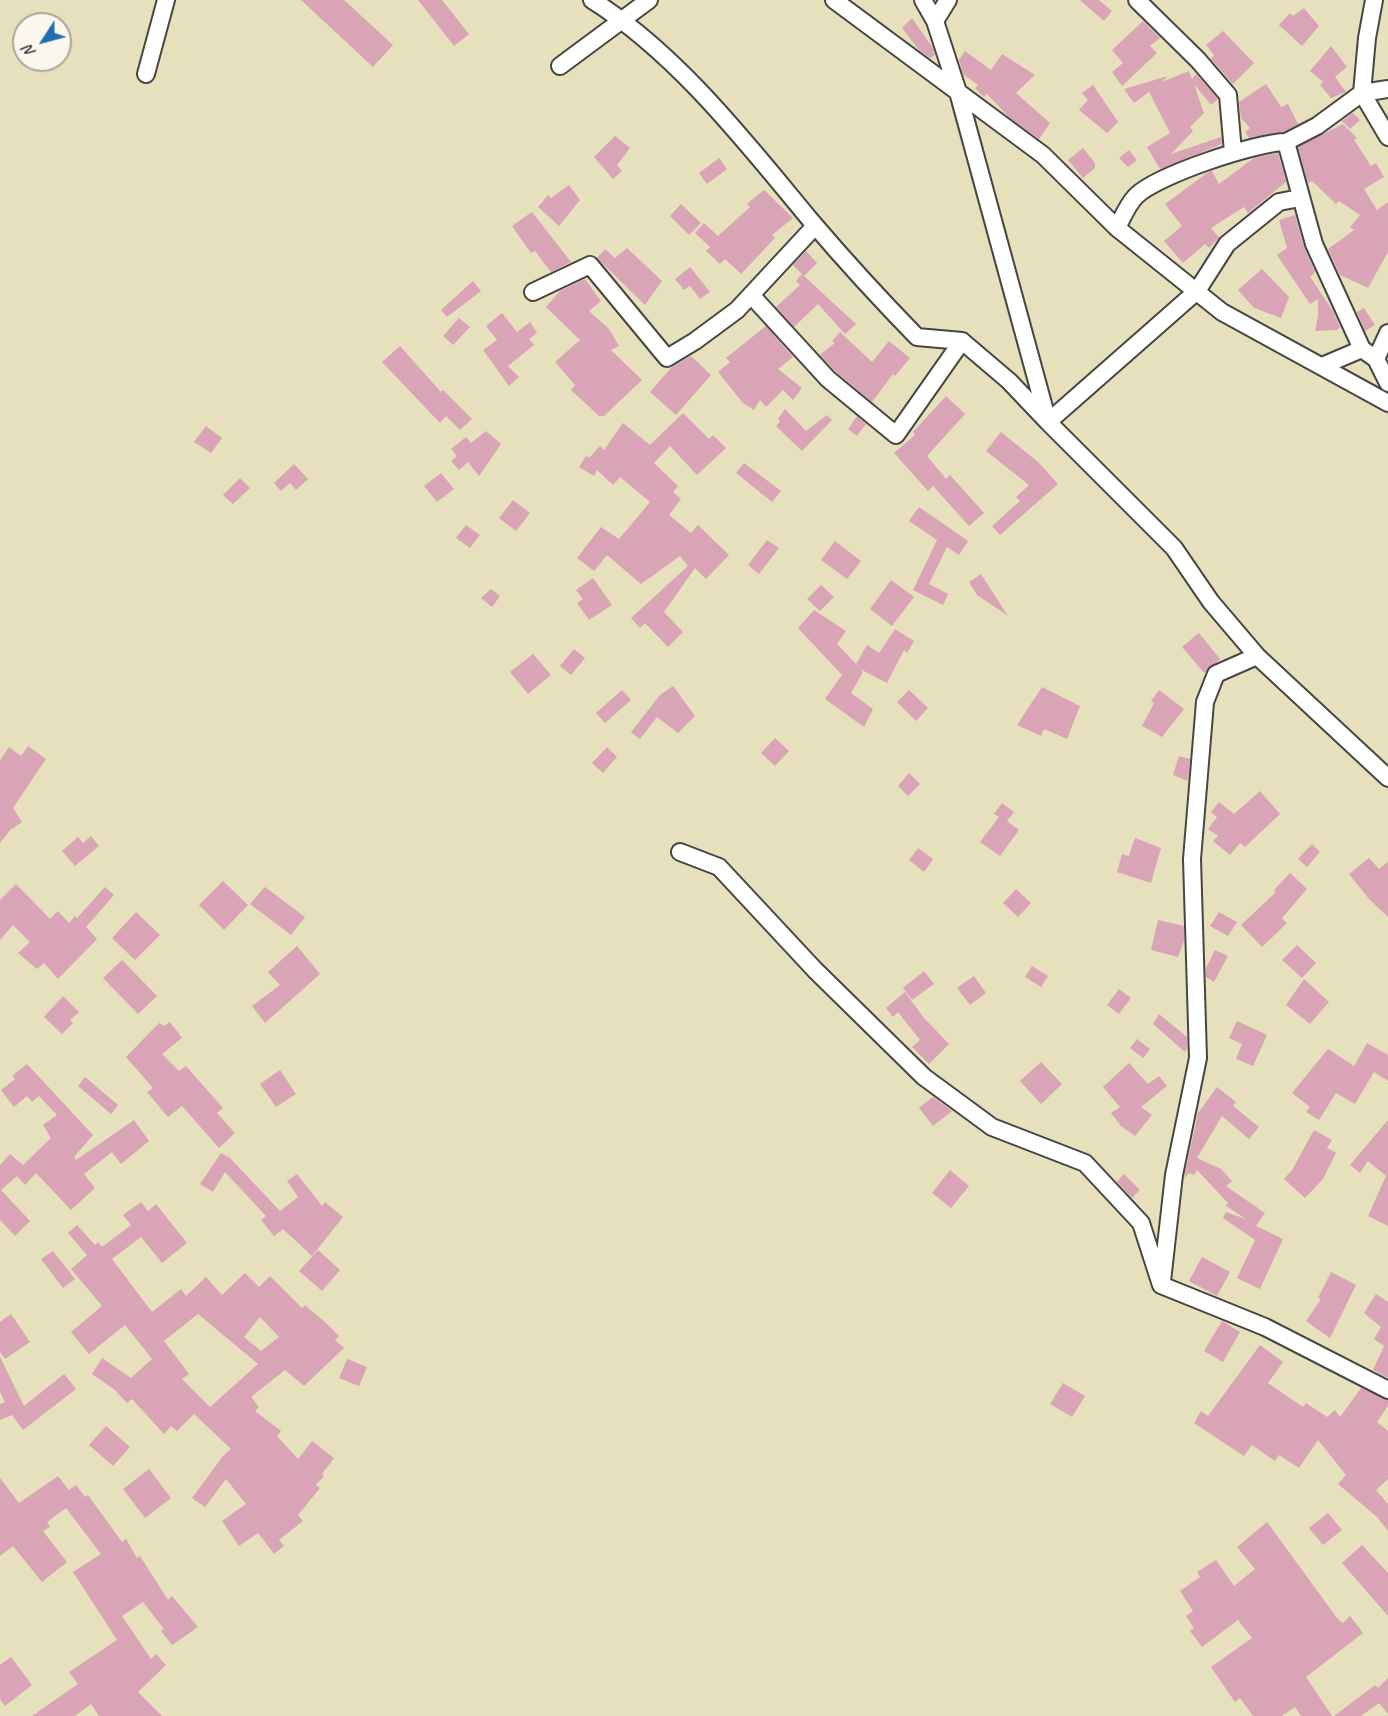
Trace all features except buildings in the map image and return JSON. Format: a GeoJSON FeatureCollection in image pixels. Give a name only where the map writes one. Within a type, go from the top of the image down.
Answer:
{"type":"FeatureCollection","features":[{"type":"Feature","properties":{"kind":"street"},"geometry":{"type":"LineString","coordinates":[[146,74],[166,0]]}},
{"type":"Feature","properties":{"kind":"street"},"geometry":{"type":"LineString","coordinates":[[592,0],[624,20],[722,114],[815,226],[917,337],[962,341],[1009,381],[1174,548],[1210,602],[1257,656],[1388,778]]}},
{"type":"Feature","properties":{"kind":"street"},"geometry":{"type":"LineString","coordinates":[[560,66],[649,0]]}},
{"type":"Feature","properties":{"kind":"street"},"geometry":{"type":"LineString","coordinates":[[834,0],[1043,155],[1117,228],[1222,312],[1388,403]]}},
{"type":"Feature","properties":{"kind":"street"},"geometry":{"type":"LineString","coordinates":[[923,0],[935,21],[958,92],[1048,422]]}},
{"type":"Feature","properties":{"kind":"street"},"geometry":{"type":"LineString","coordinates":[[935,21],[948,0]]}},
{"type":"Feature","properties":{"kind":"street"},"geometry":{"type":"LineString","coordinates":[[1137,0],[1198,60],[1228,96],[1233,152]]}},
{"type":"Feature","properties":{"kind":"street"},"geometry":{"type":"LineString","coordinates":[[1374,0],[1367,38],[1362,93],[1388,137]]}},
{"type":"Feature","properties":{"kind":"street"},"geometry":{"type":"LineString","coordinates":[[1117,228],[1136,196],[1177,173],[1233,152],[1254,149],[1270,142],[1286,142],[1317,126],[1362,93],[1388,89]]}},
{"type":"Feature","properties":{"kind":"street"},"geometry":{"type":"LineString","coordinates":[[1286,142],[1314,244],[1362,349],[1376,359],[1388,383]]}},
{"type":"Feature","properties":{"kind":"street"},"geometry":{"type":"LineString","coordinates":[[1048,422],[1197,291],[1227,244],[1279,202],[1300,198]]}},
{"type":"Feature","properties":{"kind":"street"},"geometry":{"type":"LineString","coordinates":[[533,292],[590,265],[667,358],[695,341],[752,296],[815,226]]}},
{"type":"Feature","properties":{"kind":"street"},"geometry":{"type":"LineString","coordinates":[[752,296],[828,379],[896,435],[962,341]]}},
{"type":"Feature","properties":{"kind":"street"},"geometry":{"type":"LineString","coordinates":[[1376,359],[1388,333]]}},
{"type":"Feature","properties":{"kind":"street"},"geometry":{"type":"LineString","coordinates":[[1322,366],[1362,349]]}},
{"type":"Feature","properties":{"kind":"street"},"geometry":{"type":"LineString","coordinates":[[1161,1285],[1174,1175],[1198,1058],[1192,859],[1205,702],[1216,674],[1257,656]]}},
{"type":"Feature","properties":{"kind":"street"},"geometry":{"type":"LineString","coordinates":[[680,852],[719,867],[815,970],[924,1077],[992,1127],[1085,1163],[1141,1223],[1161,1285]]}},
{"type":"Feature","properties":{"kind":"street"},"geometry":{"type":"LineString","coordinates":[[1161,1285],[1265,1327],[1388,1390]]}}]}
